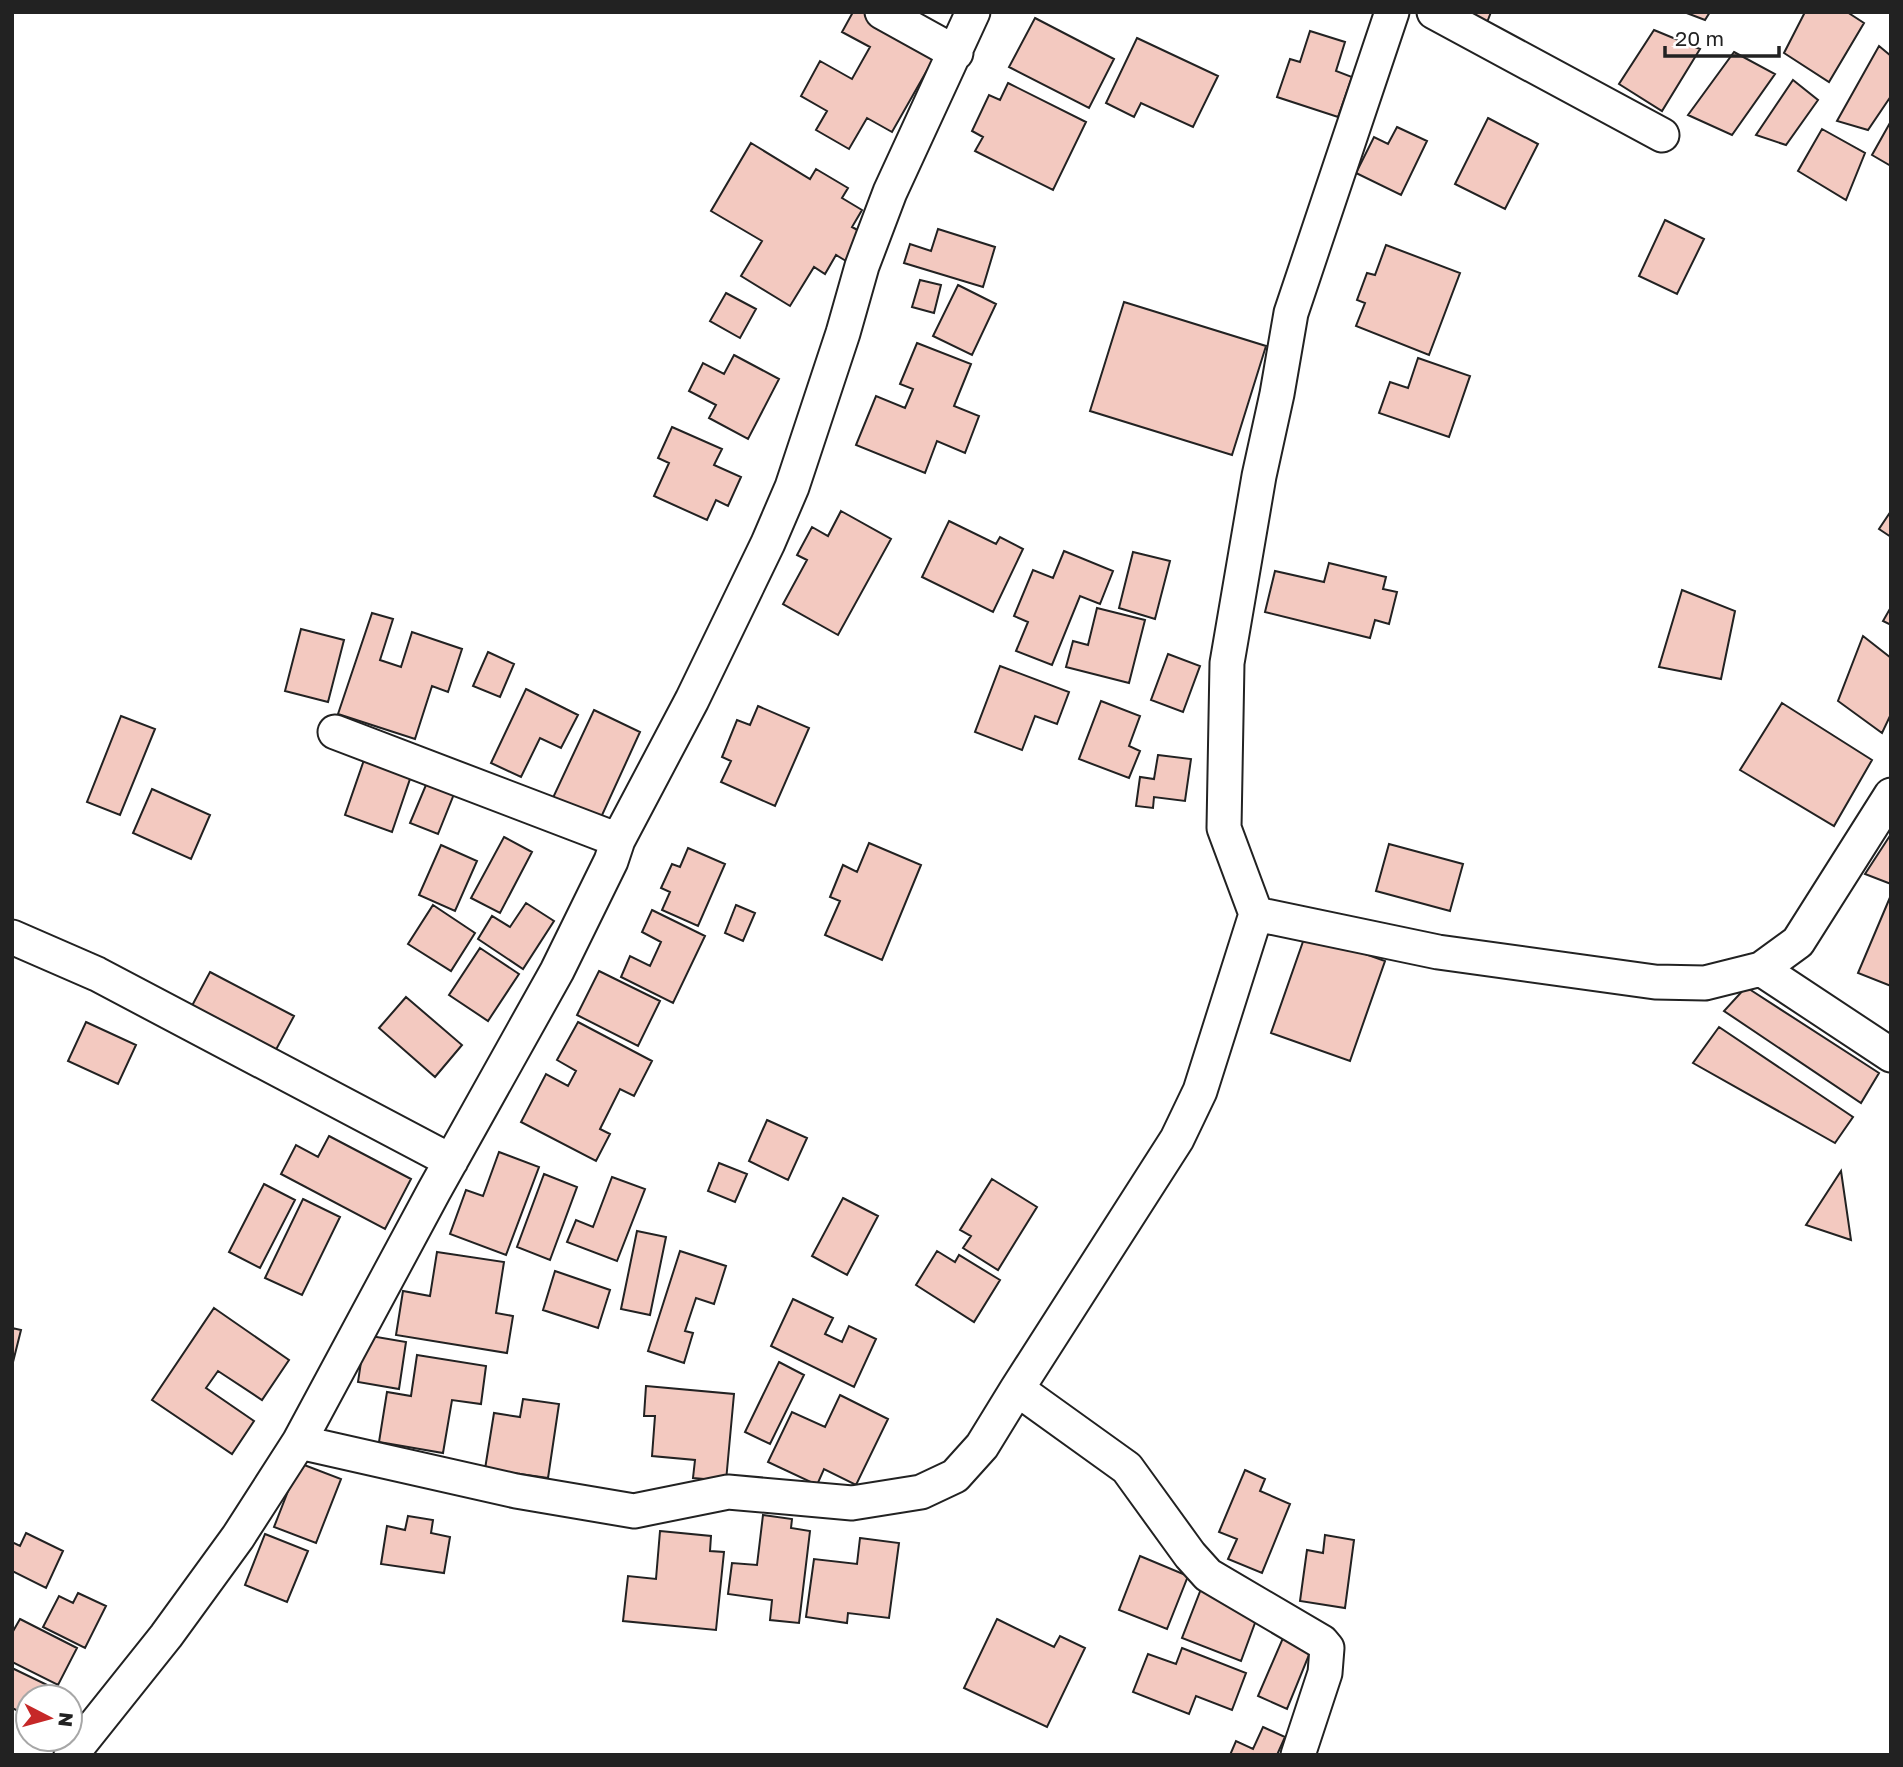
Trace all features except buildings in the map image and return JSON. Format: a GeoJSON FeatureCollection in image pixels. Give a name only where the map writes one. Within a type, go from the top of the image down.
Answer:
{"type":"FeatureCollection","features":[{"type":"Feature","properties":{"kind":"street"},"geometry":{"type":"LineString","coordinates":[[882,12],[956,53]]}},
{"type":"Feature","properties":{"kind":"street"},"geometry":{"type":"LineString","coordinates":[[71,1755],[166,1636],[238,1537],[299,1442],[557,971],[611,861],[618,840],[692,700],[792,487],[843,333],[862,266],[890,192],[974,12]]}},
{"type":"Feature","properties":{"kind":"street"},"geometry":{"type":"LineString","coordinates":[[299,1442],[516,1491],[634,1511],[728,1492],[852,1503],[921,1492],[955,1476],[982,1446],[1177,1139],[1200,1091],[1256,914],[1224,828],[1227,663],[1259,476],[1291,313],[1392,12]]}},
{"type":"Feature","properties":{"kind":"street"},"geometry":{"type":"LineString","coordinates":[[1434,12],[1662,135]]}},
{"type":"Feature","properties":{"kind":"street"},"geometry":{"type":"LineString","coordinates":[[335,732],[618,840]]}},
{"type":"Feature","properties":{"kind":"street"},"geometry":{"type":"LineString","coordinates":[[1256,914],[1437,952],[1655,982],[1705,983],[1761,969],[1798,942],[1891,795]]}},
{"type":"Feature","properties":{"kind":"street"},"geometry":{"type":"LineString","coordinates":[[12,937],[97,974],[451,1161]]}},
{"type":"Feature","properties":{"kind":"street"},"geometry":{"type":"LineString","coordinates":[[1761,969],[1891,1055]]}},
{"type":"Feature","properties":{"kind":"street"},"geometry":{"type":"LineString","coordinates":[[1017,1389],[1127,1468],[1190,1555],[1209,1575],[1322,1642],[1327,1648],[1325,1673],[1298,1755]]}}]}
